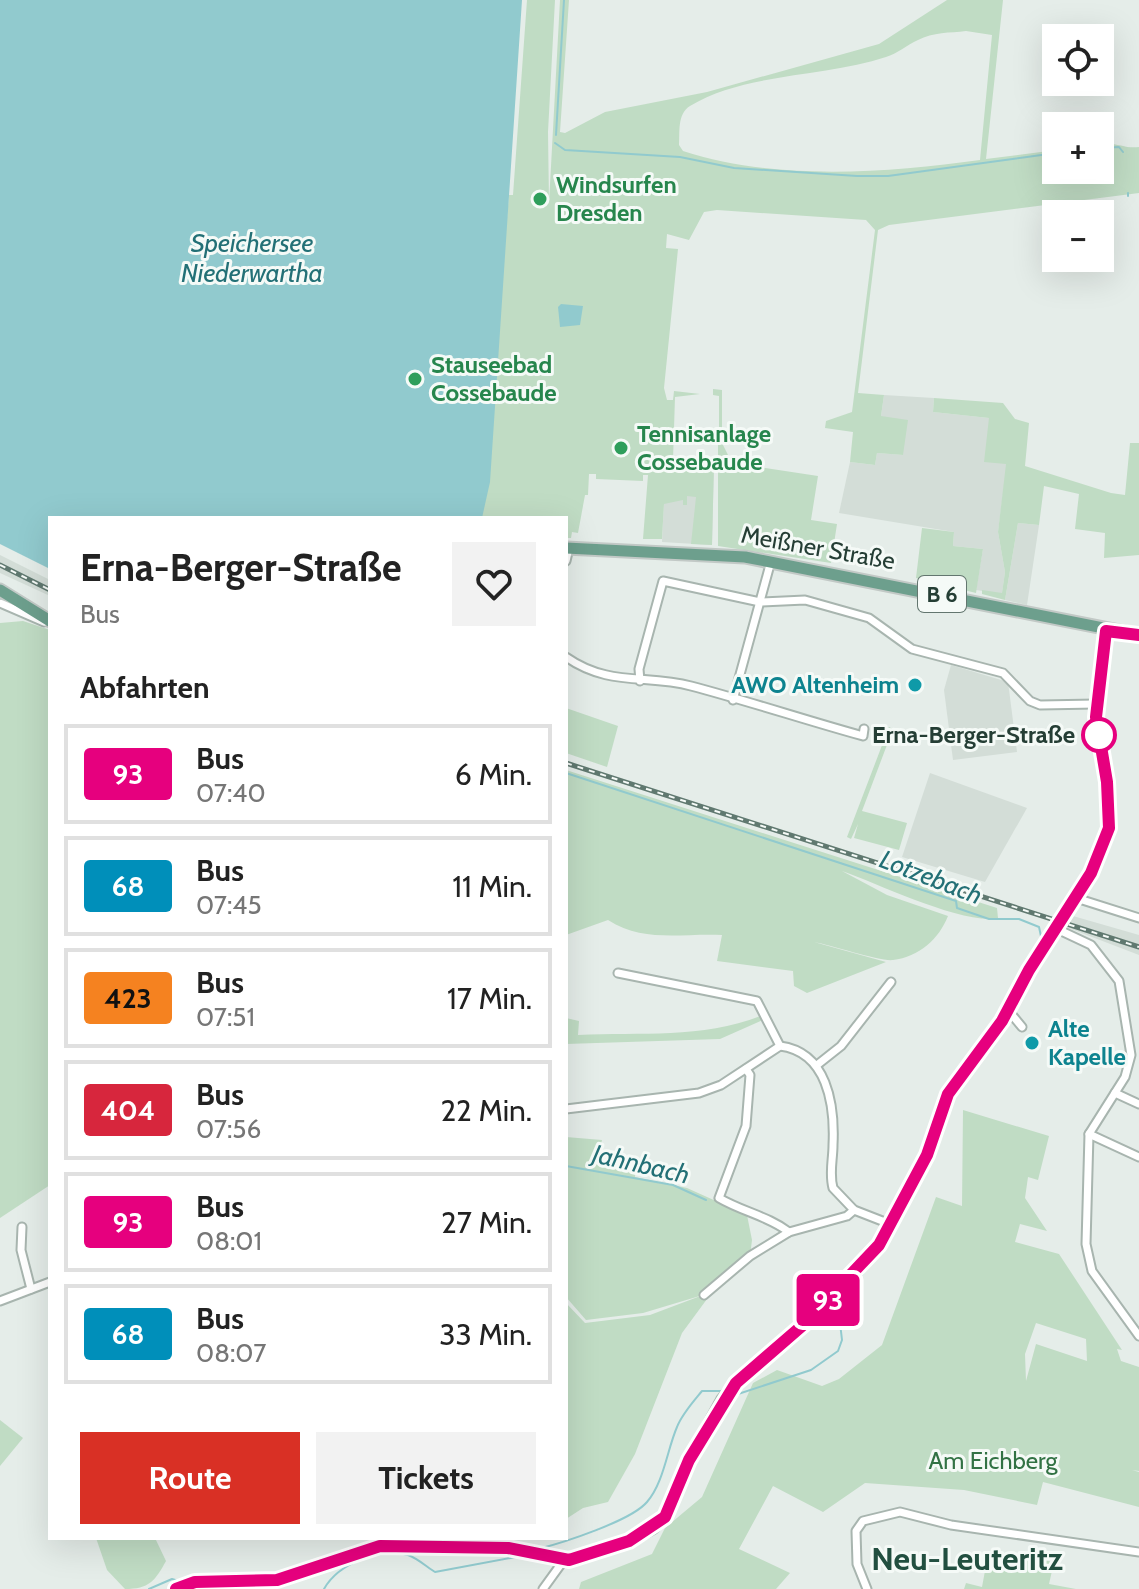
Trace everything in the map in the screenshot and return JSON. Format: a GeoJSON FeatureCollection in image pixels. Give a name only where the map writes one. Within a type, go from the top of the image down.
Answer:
{"type":"FeatureCollection","features":[{"type":"Feature","properties":{"kind":"main road","name":"Meißner Straße"},"geometry":{"type":"LineString","coordinates":[[568,548],[715,553],[771,561],[1008,607],[1106,631]]}},
{"type":"Feature","properties":{"kind":"main road"},"geometry":{"type":"LineString","coordinates":[[0,590],[48,621]]}},
{"type":"Feature","properties":{"kind":"main road","name":"B 6"},"geometry":{"type":"LineString","coordinates":[[1106,631],[1138,633]]}},
{"type":"Feature","properties":{"kind":"street"},"geometry":{"type":"LineString","coordinates":[[733,700],[771,561]]}},
{"type":"Feature","properties":{"kind":"street"},"geometry":{"type":"LineString","coordinates":[[640,681],[639,669],[663,581],[760,602],[805,600],[869,618],[912,649],[1003,673],[1030,701],[1040,705],[1096,704]]}},
{"type":"Feature","properties":{"kind":"street"},"geometry":{"type":"LineString","coordinates":[[1,606],[48,621]]}},
{"type":"Feature","properties":{"kind":"street"},"geometry":{"type":"LineString","coordinates":[[179,1587],[195,1582],[277,1580],[380,1546],[508,1548],[564,1560],[629,1541],[665,1517],[689,1460],[722,1400],[736,1383],[836,1292],[871,1255],[927,1155],[948,1094],[1008,1010],[1076,898],[1105,843],[1109,828],[1107,782],[1096,704],[1106,631]]}},
{"type":"Feature","properties":{"kind":"street"},"geometry":{"type":"LineString","coordinates":[[568,658],[579,666],[640,681],[670,681],[863,736],[864,729]]}},
{"type":"Feature","properties":{"kind":"street"},"geometry":{"type":"LineString","coordinates":[[1076,898],[1139,918]]}},
{"type":"Feature","properties":{"kind":"street"},"geometry":{"type":"LineString","coordinates":[[1059,927],[1083,939],[1116,973],[1128,1031],[1129,1066],[1089,1134],[1087,1259],[1107,1296],[1139,1336]]}},
{"type":"Feature","properties":{"kind":"street"},"geometry":{"type":"LineString","coordinates":[[618,973],[757,1001],[762,1004],[780,1046]]}},
{"type":"Feature","properties":{"kind":"street"},"geometry":{"type":"LineString","coordinates":[[817,1065],[841,1046],[891,982]]}},
{"type":"Feature","properties":{"kind":"street"},"geometry":{"type":"LineString","coordinates":[[1008,1010],[1022,1027]]}},
{"type":"Feature","properties":{"kind":"street"},"geometry":{"type":"LineString","coordinates":[[1128,1031],[1138,1034]]}},
{"type":"Feature","properties":{"kind":"street"},"geometry":{"type":"LineString","coordinates":[[568,1109],[690,1095],[721,1085],[780,1046],[799,1049],[817,1065],[833,1118],[833,1188],[854,1210],[890,1224]]}},
{"type":"Feature","properties":{"kind":"street"},"geometry":{"type":"LineString","coordinates":[[746,1069],[750,1075],[746,1126],[719,1198],[746,1213],[772,1218],[789,1232]]}},
{"type":"Feature","properties":{"kind":"street"},"geometry":{"type":"LineString","coordinates":[[1115,1093],[1139,1104]]}},
{"type":"Feature","properties":{"kind":"street"},"geometry":{"type":"LineString","coordinates":[[1089,1134],[1139,1157]]}},
{"type":"Feature","properties":{"kind":"street"},"geometry":{"type":"LineString","coordinates":[[704,1295],[750,1256],[789,1232],[847,1216],[854,1210]]}},
{"type":"Feature","properties":{"kind":"street"},"geometry":{"type":"LineString","coordinates":[[22,1227],[21,1250],[31,1289]]}},
{"type":"Feature","properties":{"kind":"street"},"geometry":{"type":"LineString","coordinates":[[0,1301],[48,1283]]}},
{"type":"Feature","properties":{"kind":"street"},"geometry":{"type":"LineString","coordinates":[[867,1589],[857,1564],[856,1531],[863,1521],[900,1512],[951,1525],[1139,1552]]}},
{"type":"Feature","properties":{"kind":"street"},"geometry":{"type":"LineString","coordinates":[[543,1589],[564,1560]]}},
{"type":"Feature","properties":{"kind":"shaded area"},"geometry":{"type":"Polygon","coordinates":[[[884,395],[934,398],[933,412],[989,418],[1007,464],[998,532],[1005,572],[1002,594],[976,590],[983,549],[953,546],[954,532],[839,513],[850,462],[875,465],[877,453],[903,455],[881,416],[884,395]]]}},
{"type":"Feature","properties":{"kind":"shaded area"},"geometry":{"type":"Polygon","coordinates":[[[666,461],[714,463],[712,545],[662,542],[666,461]]]}},
{"type":"Feature","properties":{"kind":"shaded area"},"geometry":{"type":"Polygon","coordinates":[[[1018,523],[1039,525],[1027,605],[1005,600],[1018,523]]]}},
{"type":"Feature","properties":{"kind":"shaded area"},"geometry":{"type":"Polygon","coordinates":[[[0,555],[48,579],[48,595],[0,573],[0,555]]]}},
{"type":"Feature","properties":{"kind":"shaded area"},"geometry":{"type":"Polygon","coordinates":[[[951,665],[1008,682],[1017,752],[953,760],[944,690],[951,665]]]}},
{"type":"Feature","properties":{"kind":"shaded area"},"geometry":{"type":"Polygon","coordinates":[[[930,773],[1027,808],[985,882],[902,857],[930,773]]]}},
{"type":"Feature","properties":{"kind":"shaded area"},"geometry":{"type":"Polygon","coordinates":[[[1073,916],[1139,935],[1139,955],[1066,927],[1073,916]]]}},
{"type":"Feature","properties":{"kind":"green space"},"geometry":{"type":"Polygon","coordinates":[[[527,0],[555,0],[548,132],[549,203],[560,0],[569,0],[560,132],[565,133],[605,112],[707,92],[879,44],[947,0],[1003,0],[986,159],[1042,152],[1042,184],[1114,184],[1114,144],[1139,147],[1139,193],[1084,200],[1042,200],[1042,205],[889,225],[878,230],[858,393],[884,395],[881,416],[908,420],[903,455],[877,453],[875,465],[850,462],[853,432],[825,428],[826,421],[852,412],[875,230],[866,220],[717,210],[704,212],[689,240],[667,234],[666,248],[678,249],[664,388],[667,400],[673,400],[674,391],[700,394],[675,397],[673,460],[714,463],[712,545],[691,544],[696,497],[687,496],[687,505],[683,505],[683,500],[664,504],[662,539],[643,539],[648,475],[643,475],[643,481],[596,479],[596,474],[589,474],[588,495],[585,495],[578,533],[572,532],[571,538],[568,538],[568,516],[458,516],[509,195],[513,195],[527,0]],[[966,31],[936,34],[924,37],[890,56],[735,87],[690,106],[680,124],[679,145],[683,151],[718,161],[830,172],[980,160],[992,35],[966,31]]]}},
{"type":"Feature","properties":{"kind":"green space"},"geometry":{"type":"Polygon","coordinates":[[[713,389],[722,390],[722,443],[732,463],[818,476],[811,520],[837,524],[831,563],[718,546],[718,443],[715,442],[715,432],[719,432],[719,396],[713,395],[713,389]]]}},
{"type":"Feature","properties":{"kind":"green space"},"geometry":{"type":"Polygon","coordinates":[[[934,398],[1003,403],[1015,419],[1029,423],[1025,466],[1111,493],[1125,495],[1130,443],[1139,443],[1139,555],[1104,558],[1105,533],[1075,529],[1079,494],[1044,486],[1039,525],[1018,523],[1005,600],[982,594],[982,590],[1002,593],[1005,572],[998,532],[1006,464],[984,462],[989,418],[933,412],[934,398]]]}},
{"type":"Feature","properties":{"kind":"green space"},"geometry":{"type":"Polygon","coordinates":[[[922,528],[954,532],[953,546],[983,549],[976,593],[916,578],[922,528]]]}},
{"type":"Feature","properties":{"kind":"green space"},"geometry":{"type":"Polygon","coordinates":[[[23,621],[48,629],[48,1186],[0,1218],[0,623],[23,621]]]}},
{"type":"Feature","properties":{"kind":"green space"},"geometry":{"type":"Polygon","coordinates":[[[568,709],[618,726],[607,767],[568,754],[568,709]]]}},
{"type":"Feature","properties":{"kind":"green space"},"geometry":{"type":"Polygon","coordinates":[[[889,727],[893,729],[862,811],[907,823],[899,850],[854,838],[858,824],[851,839],[847,837],[889,727]]]}},
{"type":"Feature","properties":{"kind":"green space"},"geometry":{"type":"Polygon","coordinates":[[[568,771],[997,908],[998,918],[983,919],[943,910],[842,871],[887,895],[948,916],[927,946],[893,960],[814,942],[886,962],[807,993],[794,986],[793,971],[717,961],[722,935],[649,934],[635,932],[608,920],[568,934],[568,771]]]}},
{"type":"Feature","properties":{"kind":"green space"},"geometry":{"type":"Polygon","coordinates":[[[763,1015],[765,1019],[720,1039],[568,1044],[568,1018],[579,1021],[578,1035],[695,1031],[740,1023],[763,1015]]]}},
{"type":"Feature","properties":{"kind":"green space","name":"Am Eichberg"},"geometry":{"type":"Polygon","coordinates":[[[963,1110],[1049,1136],[1038,1180],[1028,1177],[1025,1198],[1047,1231],[1020,1224],[1015,1242],[1059,1254],[1122,1350],[1117,1349],[1121,1361],[1139,1367],[1139,1471],[1132,1470],[1139,1472],[1139,1507],[1043,1482],[1037,1505],[964,1490],[865,1483],[823,1512],[773,1486],[739,1549],[790,1573],[776,1589],[579,1589],[581,1582],[652,1554],[665,1528],[702,1497],[753,1383],[777,1370],[822,1386],[839,1379],[882,1345],[936,1197],[962,1206],[963,1110]],[[1036,1323],[1025,1354],[1026,1381],[1036,1344],[1087,1361],[1086,1339],[1036,1323]]]}},
{"type":"Feature","properties":{"kind":"green space"},"geometry":{"type":"Polygon","coordinates":[[[568,1137],[602,1140],[597,1162],[635,1173],[635,1177],[687,1188],[747,1215],[752,1240],[750,1256],[704,1295],[707,1299],[682,1333],[635,1454],[608,1502],[583,1508],[568,1518],[568,1305],[585,1323],[650,1315],[703,1295],[643,1313],[586,1320],[568,1299],[568,1137]]]}},
{"type":"Feature","properties":{"kind":"green space"},"geometry":{"type":"Polygon","coordinates":[[[0,1420],[23,1438],[0,1466],[0,1420]]]}},
{"type":"Feature","properties":{"kind":"green space"},"geometry":{"type":"Polygon","coordinates":[[[97,1540],[156,1540],[166,1561],[150,1582],[140,1587],[125,1589],[107,1570],[97,1540]]]}},
{"type":"Feature","properties":{"kind":"green space"},"geometry":{"type":"Polygon","coordinates":[[[1008,1554],[1054,1562],[1049,1584],[1076,1589],[964,1589],[966,1583],[982,1587],[987,1560],[1005,1562],[1008,1554]]]}},
{"type":"Feature","properties":{"kind":"water","name":"Speichersee Niederwartha"},"geometry":{"type":"Polygon","coordinates":[[[0,0],[522,0],[490,482],[482,516],[48,516],[48,568],[0,544],[0,0]]]}},
{"type":"Feature","properties":{"kind":"water"},"geometry":{"type":"Polygon","coordinates":[[[561,304],[583,306],[580,325],[560,327],[558,307],[561,304]]]}},
{"type":"Feature","properties":{"kind":"waterway"},"geometry":{"type":"LineString","coordinates":[[556,135],[564,0]]}},
{"type":"Feature","properties":{"kind":"waterway"},"geometry":{"type":"LineString","coordinates":[[555,143],[565,150],[680,157],[734,168],[857,176],[888,176],[1042,155]]}},
{"type":"Feature","properties":{"kind":"waterway"},"geometry":{"type":"LineString","coordinates":[[1114,147],[1119,147],[1123,152]]}},
{"type":"Feature","properties":{"kind":"waterway","name":"Lotzebach"},"geometry":{"type":"LineString","coordinates":[[568,774],[956,901],[957,908],[989,919],[1019,919],[1039,927],[1042,941],[1009,998]]}},
{"type":"Feature","properties":{"kind":"waterway","name":"Lotzebach"},"geometry":{"type":"LineString","coordinates":[[943,1093],[1000,1014]]}},
{"type":"Feature","properties":{"kind":"waterway","name":"Lotzebach"},"geometry":{"type":"LineString","coordinates":[[923,1151],[928,1137]]}},
{"type":"Feature","properties":{"kind":"waterway","name":"Jahnbach"},"geometry":{"type":"LineString","coordinates":[[568,1166],[673,1185],[706,1200]]}},
{"type":"Feature","properties":{"kind":"waterway","name":"Lotzebach"},"geometry":{"type":"LineString","coordinates":[[732,1396],[811,1370],[838,1351],[842,1340],[838,1306],[895,1231]]}},
{"type":"Feature","properties":{"kind":"waterway","name":"Lotzebach"},"geometry":{"type":"LineString","coordinates":[[538,1549],[596,1530],[639,1509],[653,1494],[685,1413],[702,1391],[723,1391]]}},
{"type":"Feature","properties":{"kind":"waterway","name":"Lotzebach"},"geometry":{"type":"LineString","coordinates":[[324,1589],[349,1565],[385,1553],[408,1555],[435,1572],[521,1556]]}},
{"type":"Feature","properties":{"kind":"waterway","name":"Lotzebach"},"geometry":{"type":"LineString","coordinates":[[149,1589],[172,1579],[185,1583]]}},
{"type":"Feature","properties":{"kind":"railway"},"geometry":{"type":"LineString","coordinates":[[0,565],[48,589]]}},
{"type":"Feature","properties":{"kind":"railway"},"geometry":{"type":"LineString","coordinates":[[568,764],[1139,947]]}},
{"type":"Feature","properties":{"kind":"bus line","name":"93"},"geometry":{"type":"LineString","coordinates":[[176,1589],[195,1582],[277,1580],[363,1549],[380,1546],[508,1548],[564,1560],[578,1559],[629,1541],[653,1528],[665,1517],[689,1460],[722,1400],[783,1339],[803,1325],[879,1245],[927,1155],[948,1094],[1002,1021],[1029,970],[1091,873],[1105,843],[1110,812],[1096,717],[1106,631],[1139,635]]}},
{"type":"Feature","properties":{"kind":"place","name":"Windsurfen Dresden"},"geometry":{"type":"Point","coordinates":[540,199]}},
{"type":"Feature","properties":{"kind":"place","name":"Stauseebad Cossebaude"},"geometry":{"type":"Point","coordinates":[415,379]}},
{"type":"Feature","properties":{"kind":"place","name":"Tennisanlage Cossebaude"},"geometry":{"type":"Point","coordinates":[621,448]}},
{"type":"Feature","properties":{"kind":"place","name":"AWO Altenheim"},"geometry":{"type":"Point","coordinates":[915,685]}},
{"type":"Feature","properties":{"kind":"place","name":"Erna-Berger-Straße"},"geometry":{"type":"Point","coordinates":[1099,735]}},
{"type":"Feature","properties":{"kind":"place","name":"Alte Kapelle"},"geometry":{"type":"Point","coordinates":[1032,1043]}},
{"type":"Feature","properties":{"kind":"district","name":"Neu-Leuteritz"},"geometry":{"type":"Point","coordinates":[967,1559]}}]}
